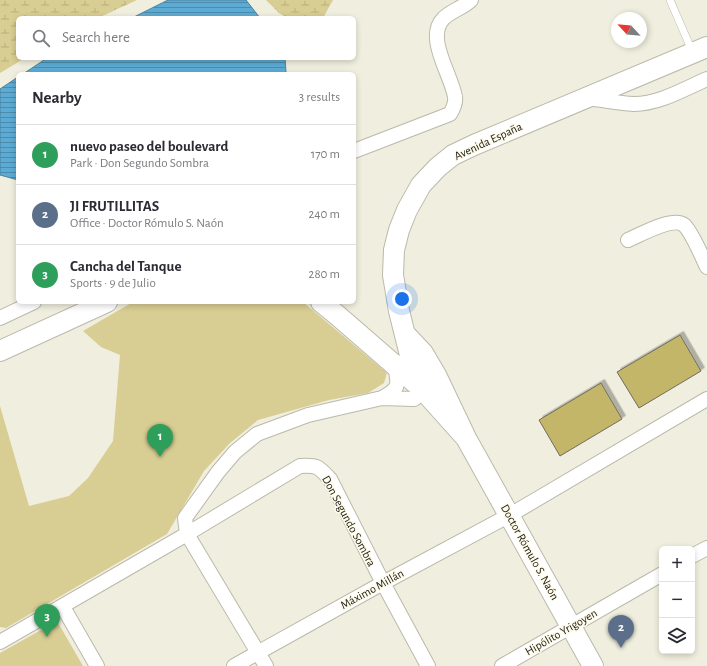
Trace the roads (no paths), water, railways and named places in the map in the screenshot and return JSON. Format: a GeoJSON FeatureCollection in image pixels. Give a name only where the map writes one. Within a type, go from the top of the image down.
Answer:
{"type":"FeatureCollection","features":[{"type":"Feature","properties":{"kind":"main road","name":"Avenida España"},"geometry":{"type":"LineString","coordinates":[[406,342],[393,274],[394,250],[399,230],[407,210],[421,185],[438,167],[453,155],[474,145],[700,50]]}},
{"type":"Feature","properties":{"kind":"main road"},"geometry":{"type":"LineString","coordinates":[[0,351],[103,304]]}},
{"type":"Feature","properties":{"kind":"main road"},"geometry":{"type":"LineString","coordinates":[[323,304],[424,391]]}},
{"type":"Feature","properties":{"kind":"main road"},"geometry":{"type":"LineString","coordinates":[[337,315],[376,337],[406,342]]}},
{"type":"Feature","properties":{"kind":"main road","name":"Doctor Rómulo S. Naón"},"geometry":{"type":"LineString","coordinates":[[406,342],[436,375],[466,438],[593,666]]}},
{"type":"Feature","properties":{"kind":"main road","name":"Doctor Rómulo S. Naón"},"geometry":{"type":"LineString","coordinates":[[406,342],[412,363],[424,391],[466,438]]}},
{"type":"Feature","properties":{"kind":"street"},"geometry":{"type":"LineString","coordinates":[[356,150],[450,114],[454,106],[455,97],[438,45],[438,26],[442,20],[471,0]]}},
{"type":"Feature","properties":{"kind":"street"},"geometry":{"type":"LineString","coordinates":[[587,98],[634,104],[648,102],[666,98],[707,79]]}},
{"type":"Feature","properties":{"kind":"street"},"geometry":{"type":"LineString","coordinates":[[628,240],[668,223],[677,222],[684,225],[689,232],[707,267]]}},
{"type":"Feature","properties":{"kind":"street"},"geometry":{"type":"LineString","coordinates":[[0,318],[30,304]]}},
{"type":"Feature","properties":{"kind":"street"},"geometry":{"type":"LineString","coordinates":[[382,398],[392,392],[396,387],[398,379],[396,366],[397,360],[406,342]]}},
{"type":"Feature","properties":{"kind":"street"},"geometry":{"type":"LineString","coordinates":[[266,666],[187,534],[185,518],[218,472],[235,452],[257,434],[308,415],[382,398],[414,398],[424,391],[436,375]]}},
{"type":"Feature","properties":{"kind":"street","name":"Máximo Millán"},"geometry":{"type":"LineString","coordinates":[[234,666],[383,583],[510,515],[707,399]]}},
{"type":"Feature","properties":{"kind":"street","name":"Don Segundo Sombra"},"geometry":{"type":"LineString","coordinates":[[0,642],[63,607],[300,466],[313,465],[322,470],[330,479],[383,583],[428,666]]}},
{"type":"Feature","properties":{"kind":"street"},"geometry":{"type":"LineString","coordinates":[[695,554],[707,548]]}},
{"type":"Feature","properties":{"kind":"street","name":"Hipólito Yrigoyen"},"geometry":{"type":"LineString","coordinates":[[502,666],[659,576]]}},
{"type":"Feature","properties":{"kind":"street"},"geometry":{"type":"LineString","coordinates":[[63,607],[97,666]]}},
{"type":"Feature","properties":{"kind":"lane"},"geometry":{"type":"LineString","coordinates":[[670,0],[700,50]]}},
{"type":"Feature","properties":{"kind":"water"},"geometry":{"type":"Polygon","coordinates":[[[168,0],[246,0],[258,16],[136,16],[168,0]]]}},
{"type":"Feature","properties":{"kind":"water"},"geometry":{"type":"Polygon","coordinates":[[[44,60],[285,60],[286,72],[26,72],[44,60]]]}},
{"type":"Feature","properties":{"kind":"water"},"geometry":{"type":"Polygon","coordinates":[[[16,78],[16,179],[0,175],[0,89],[16,78]]]}},
{"type":"Feature","properties":{"kind":"place","name":"nuevo paseo del boulevard"},"geometry":{"type":"Point","coordinates":[160,457]}},
{"type":"Feature","properties":{"kind":"place","name":"Cancha del Tanque"},"geometry":{"type":"Point","coordinates":[47,637]}},
{"type":"Feature","properties":{"kind":"place","name":"JI FRUTILLITAS"},"geometry":{"type":"Point","coordinates":[621,648]}}]}
